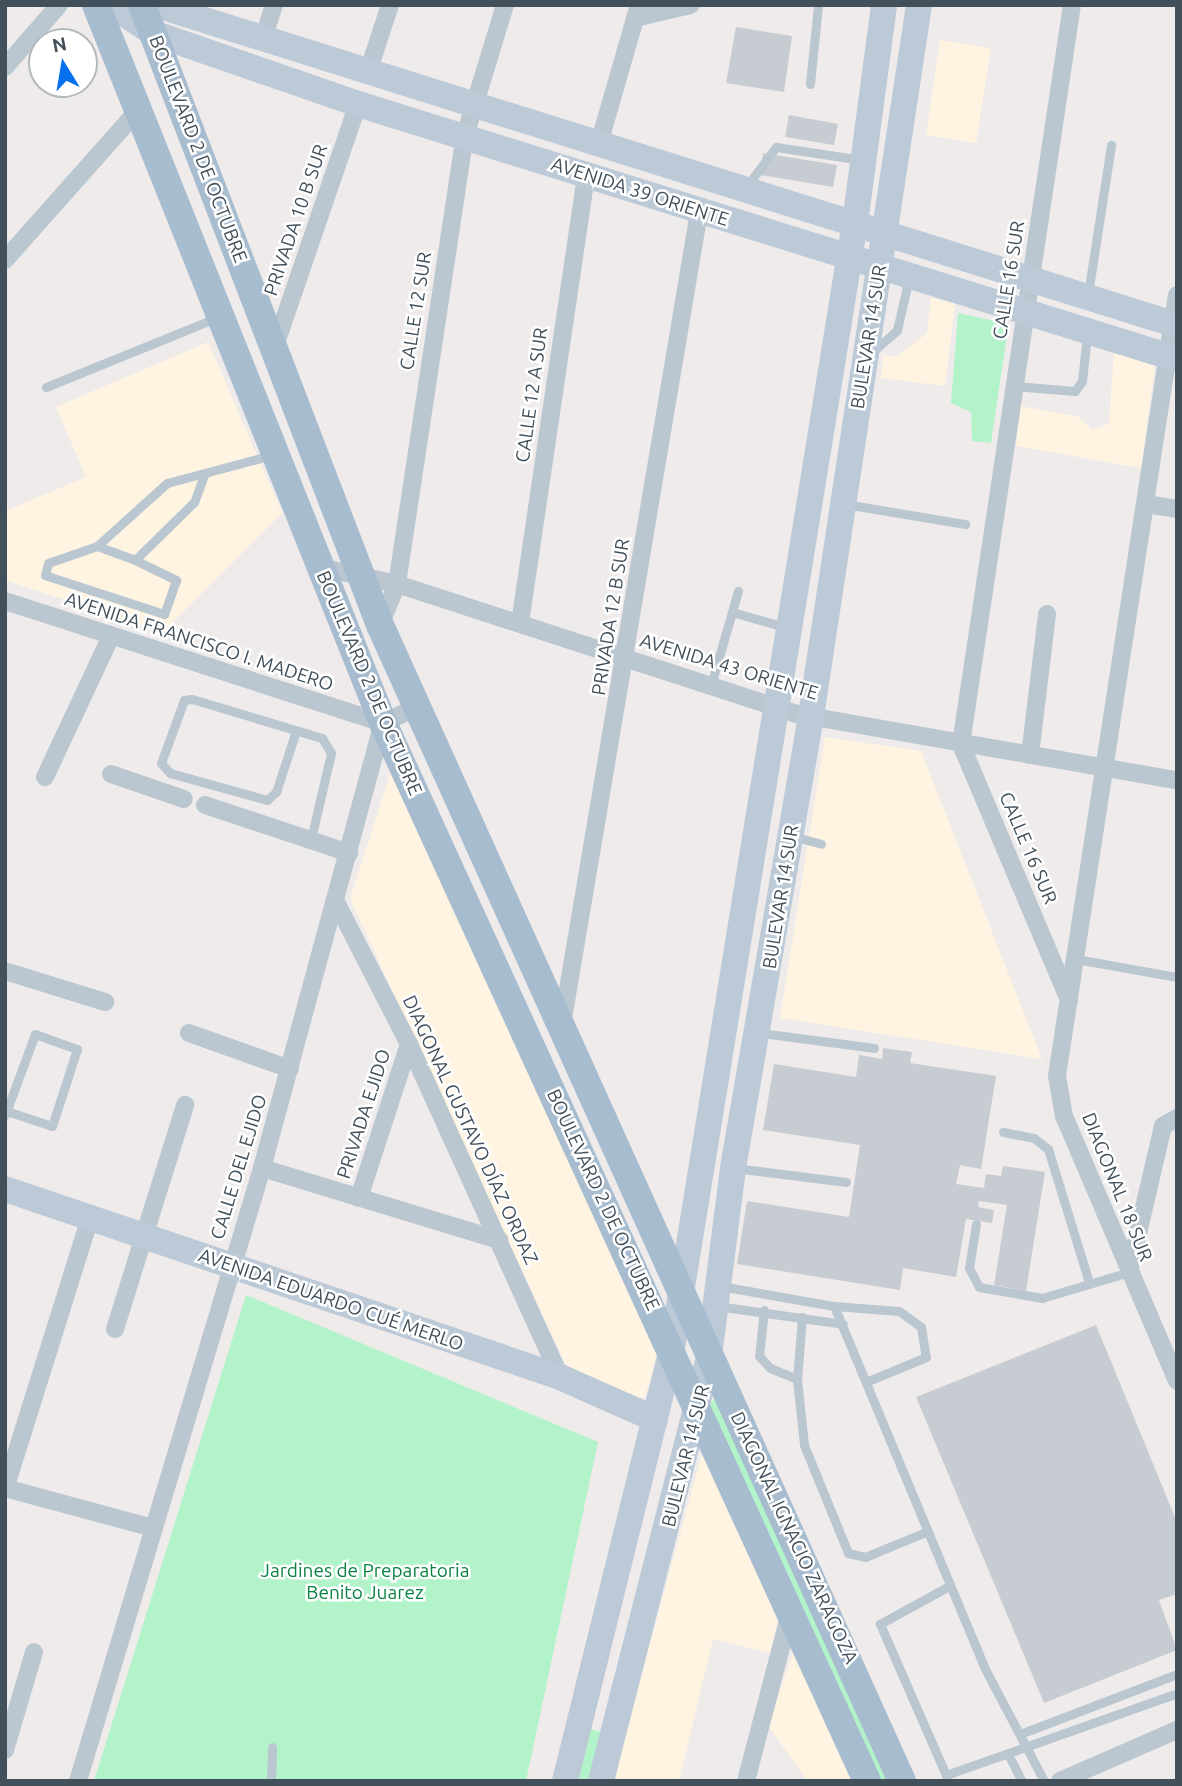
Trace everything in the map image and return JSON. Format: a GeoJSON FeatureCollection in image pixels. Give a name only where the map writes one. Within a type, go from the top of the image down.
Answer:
{"type":"FeatureCollection","features":[{"type":"Feature","properties":{"kind":"main road","name":"BOULEVARD 2 DE OCTUBRE"},"geometry":{"type":"LineString","coordinates":[[96,5],[383,723],[672,1349]]}},
{"type":"Feature","properties":{"kind":"main road","name":"AVENIDA 39 ORIENTE"},"geometry":{"type":"LineString","coordinates":[[111,5],[156,11],[263,39],[367,75],[1031,277],[1174,324]]}},
{"type":"Feature","properties":{"kind":"main road","name":"BULEVAR 14 SUR"},"geometry":{"type":"LineString","coordinates":[[565,1781],[672,1349],[855,223],[884,5]]}},
{"type":"Feature","properties":{"kind":"main road","name":"BULEVAR 14 SUR"},"geometry":{"type":"LineString","coordinates":[[601,1781],[699,1407],[709,1356],[733,1168],[759,1032],[811,716],[919,5]]}},
{"type":"Feature","properties":{"kind":"main road","name":"BOULEVARD 2 DE OCTUBRE"},"geometry":{"type":"LineString","coordinates":[[156,11],[274,349],[380,625],[680,1299]]}},
{"type":"Feature","properties":{"kind":"main road","name":"AVENIDA 39 ORIENTE"},"geometry":{"type":"LineString","coordinates":[[156,11],[358,104],[1172,358]]}},
{"type":"Feature","properties":{"kind":"main road","name":"AVENIDA EDUARDO CUÉ MERLO"},"geometry":{"type":"LineString","coordinates":[[5,1189],[560,1377],[654,1419]]}},
{"type":"Feature","properties":{"kind":"main road","name":"DIAGONAL IGNACIO ZARAGOZA"},"geometry":{"type":"LineString","coordinates":[[680,1299],[709,1356],[902,1781]]}},
{"type":"Feature","properties":{"kind":"main road","name":"DIAGONAL IGNACIO ZARAGOZA"},"geometry":{"type":"LineString","coordinates":[[672,1349],[792,1606],[867,1781]]}},
{"type":"Feature","properties":{"kind":"street"},"geometry":{"type":"LineString","coordinates":[[5,67],[59,5]]}},
{"type":"Feature","properties":{"kind":"street"},"geometry":{"type":"LineString","coordinates":[[263,39],[274,5]]}},
{"type":"Feature","properties":{"kind":"street"},"geometry":{"type":"LineString","coordinates":[[367,75],[390,5]]}},
{"type":"Feature","properties":{"kind":"street","name":"CALLE 12 SUR"},"geometry":{"type":"LineString","coordinates":[[380,625],[397,584],[465,136],[505,5]]}},
{"type":"Feature","properties":{"kind":"street"},"geometry":{"type":"LineString","coordinates":[[598,147],[637,11],[691,5]]}},
{"type":"Feature","properties":{"kind":"street","name":"CALLE 16 SUR"},"geometry":{"type":"LineString","coordinates":[[1069,1000],[961,744],[1072,5]]}},
{"type":"Feature","properties":{"kind":"street","name":"PRIVADA 10 B SUR"},"geometry":{"type":"LineString","coordinates":[[274,349],[358,104]]}},
{"type":"Feature","properties":{"kind":"street"},"geometry":{"type":"LineString","coordinates":[[5,260],[139,109]]}},
{"type":"Feature","properties":{"kind":"street","name":"CALLE 12 A SUR"},"geometry":{"type":"LineString","coordinates":[[520,623],[586,174]]}},
{"type":"Feature","properties":{"kind":"street","name":"PRIVADA 12 B SUR"},"geometry":{"type":"LineString","coordinates":[[561,1028],[626,657],[699,212]]}},
{"type":"Feature","properties":{"kind":"street","name":"CALLE 16 SUR"},"geometry":{"type":"LineString","coordinates":[[1069,1000],[1101,767],[1172,358],[1177,295]]}},
{"type":"Feature","properties":{"kind":"street"},"geometry":{"type":"LineString","coordinates":[[1146,504],[1177,509]]}},
{"type":"Feature","properties":{"kind":"street","name":"AVENIDA 43 ORIENTE"},"geometry":{"type":"LineString","coordinates":[[319,567],[397,584],[811,716],[1177,780]]}},
{"type":"Feature","properties":{"kind":"street","name":"AVENIDA FRANCISCO I. MADERO"},"geometry":{"type":"LineString","coordinates":[[5,601],[383,723]]}},
{"type":"Feature","properties":{"kind":"street"},"geometry":{"type":"LineString","coordinates":[[1030,755],[1047,614]]}},
{"type":"Feature","properties":{"kind":"street"},"geometry":{"type":"LineString","coordinates":[[45,777],[111,636]]}},
{"type":"Feature","properties":{"kind":"street"},"geometry":{"type":"LineString","coordinates":[[383,723],[417,708]]}},
{"type":"Feature","properties":{"kind":"street","name":"CALLE DEL EJIDO"},"geometry":{"type":"LineString","coordinates":[[78,1781],[230,1267],[262,1168],[337,904],[383,723]]}},
{"type":"Feature","properties":{"kind":"street"},"geometry":{"type":"LineString","coordinates":[[111,774],[184,799]]}},
{"type":"Feature","properties":{"kind":"street"},"geometry":{"type":"LineString","coordinates":[[205,805],[349,853]]}},
{"type":"Feature","properties":{"kind":"street","name":"DIAGONAL GUSTAVO DÍAZ ORDAZ"},"geometry":{"type":"LineString","coordinates":[[337,904],[409,1044],[560,1377]]}},
{"type":"Feature","properties":{"kind":"street"},"geometry":{"type":"LineString","coordinates":[[5,971],[105,1002]]}},
{"type":"Feature","properties":{"kind":"street","name":"DIAGONAL 18 SUR"},"geometry":{"type":"LineString","coordinates":[[1069,1000],[1059,1097],[1129,1272],[1177,1381]]}},
{"type":"Feature","properties":{"kind":"street"},"geometry":{"type":"LineString","coordinates":[[189,1033],[290,1069]]}},
{"type":"Feature","properties":{"kind":"street","name":"PRIVADA EJIDO"},"geometry":{"type":"LineString","coordinates":[[359,1198],[409,1044]]}},
{"type":"Feature","properties":{"kind":"street"},"geometry":{"type":"LineString","coordinates":[[115,1329],[146,1237],[185,1105]]}},
{"type":"Feature","properties":{"kind":"street"},"geometry":{"type":"LineString","coordinates":[[1129,1272],[1163,1126],[1177,1118]]}},
{"type":"Feature","properties":{"kind":"street"},"geometry":{"type":"LineString","coordinates":[[262,1168],[499,1240]]}},
{"type":"Feature","properties":{"kind":"street"},"geometry":{"type":"LineString","coordinates":[[90,1218],[5,1488],[153,1528]]}},
{"type":"Feature","properties":{"kind":"street"},"geometry":{"type":"LineString","coordinates":[[746,1781],[792,1606]]}},
{"type":"Feature","properties":{"kind":"street"},"geometry":{"type":"LineString","coordinates":[[5,1750],[34,1652]]}},
{"type":"Feature","properties":{"kind":"street"},"geometry":{"type":"LineString","coordinates":[[1060,1781],[1177,1730]]}},
{"type":"Feature","properties":{"kind":"lane"},"geometry":{"type":"LineString","coordinates":[[810,84],[818,5]]}},
{"type":"Feature","properties":{"kind":"lane"},"geometry":{"type":"LineString","coordinates":[[1087,296],[1111,145]]}},
{"type":"Feature","properties":{"kind":"lane"},"geometry":{"type":"LineString","coordinates":[[744,190],[776,147],[864,160]]}},
{"type":"Feature","properties":{"kind":"lane"},"geometry":{"type":"LineString","coordinates":[[867,354],[897,330],[909,278]]}},
{"type":"Feature","properties":{"kind":"lane"},"geometry":{"type":"LineString","coordinates":[[46,387],[219,316]]}},
{"type":"Feature","properties":{"kind":"lane"},"geometry":{"type":"LineString","coordinates":[[1014,386],[1075,391],[1082,381],[1087,331]]}},
{"type":"Feature","properties":{"kind":"lane"},"geometry":{"type":"LineString","coordinates":[[97,546],[135,560],[176,580],[164,614],[45,575],[48,563],[97,546],[156,489],[274,454]]}},
{"type":"Feature","properties":{"kind":"lane"},"geometry":{"type":"LineString","coordinates":[[135,560],[194,502],[204,475]]}},
{"type":"Feature","properties":{"kind":"lane"},"geometry":{"type":"LineString","coordinates":[[843,503],[965,524]]}},
{"type":"Feature","properties":{"kind":"lane"},"geometry":{"type":"LineString","coordinates":[[711,685],[738,591]]}},
{"type":"Feature","properties":{"kind":"lane"},"geometry":{"type":"LineString","coordinates":[[732,612],[788,628]]}},
{"type":"Feature","properties":{"kind":"lane"},"geometry":{"type":"LineString","coordinates":[[296,731],[276,792],[267,800],[170,773],[162,764],[184,700],[296,731],[330,747],[311,839]]}},
{"type":"Feature","properties":{"kind":"lane"},"geometry":{"type":"LineString","coordinates":[[790,836],[821,844]]}},
{"type":"Feature","properties":{"kind":"lane"},"geometry":{"type":"LineString","coordinates":[[1076,959],[1177,978]]}},
{"type":"Feature","properties":{"kind":"lane"},"geometry":{"type":"LineString","coordinates":[[759,1032],[874,1048]]}},
{"type":"Feature","properties":{"kind":"lane"},"geometry":{"type":"LineString","coordinates":[[34,1034],[78,1049],[52,1126],[6,1113],[34,1034]]}},
{"type":"Feature","properties":{"kind":"lane"},"geometry":{"type":"LineString","coordinates":[[1003,1132],[1034,1138],[1048,1149],[1089,1282]]}},
{"type":"Feature","properties":{"kind":"lane"},"geometry":{"type":"LineString","coordinates":[[733,1168],[846,1182]]}},
{"type":"Feature","properties":{"kind":"lane"},"geometry":{"type":"LineString","coordinates":[[976,1224],[969,1268],[979,1287],[1042,1298],[1129,1272]]}},
{"type":"Feature","properties":{"kind":"lane"},"geometry":{"type":"LineString","coordinates":[[717,1296],[899,1311],[921,1327],[926,1357],[868,1381]]}},
{"type":"Feature","properties":{"kind":"lane"},"geometry":{"type":"LineString","coordinates":[[717,1296],[764,1310],[843,1324]]}},
{"type":"Feature","properties":{"kind":"lane"},"geometry":{"type":"LineString","coordinates":[[834,1306],[868,1381],[948,1586],[1044,1781]]}},
{"type":"Feature","properties":{"kind":"lane"},"geometry":{"type":"LineString","coordinates":[[764,1310],[760,1356],[770,1368],[797,1378]]}},
{"type":"Feature","properties":{"kind":"lane"},"geometry":{"type":"LineString","coordinates":[[802,1317],[797,1378],[804,1445],[848,1553],[865,1557],[928,1531]]}},
{"type":"Feature","properties":{"kind":"lane"},"geometry":{"type":"LineString","coordinates":[[948,1586],[880,1621],[929,1741],[948,1776],[1029,1749],[1177,1693]]}},
{"type":"Feature","properties":{"kind":"lane"},"geometry":{"type":"LineString","coordinates":[[1020,1734],[1177,1674]]}},
{"type":"Feature","properties":{"kind":"lane"},"geometry":{"type":"LineString","coordinates":[[271,1781],[272,1747]]}},
{"type":"Feature","properties":{"kind":"lane"},"geometry":{"type":"LineString","coordinates":[[1009,1756],[1022,1781]]}},
{"type":"Feature","properties":{"kind":"shaded area"},"geometry":{"type":"Polygon","coordinates":[[[940,40],[991,48],[976,143],[926,135],[940,40]]]}},
{"type":"Feature","properties":{"kind":"shaded area"},"geometry":{"type":"Polygon","coordinates":[[[931,298],[955,304],[945,386],[881,378],[883,355],[896,357],[927,333],[931,298]]]}},
{"type":"Feature","properties":{"kind":"shaded area"},"geometry":{"type":"Polygon","coordinates":[[[208,342],[282,513],[163,632],[5,580],[5,511],[86,477],[56,407],[208,342]]]}},
{"type":"Feature","properties":{"kind":"shaded area"},"geometry":{"type":"Polygon","coordinates":[[[1114,352],[1155,363],[1141,468],[1016,446],[1021,406],[1079,417],[1092,430],[1109,424],[1114,352]]]}},
{"type":"Feature","properties":{"kind":"shaded area"},"geometry":{"type":"Polygon","coordinates":[[[825,737],[921,751],[1042,1059],[780,1018],[825,737]]]}},
{"type":"Feature","properties":{"kind":"shaded area"},"geometry":{"type":"Polygon","coordinates":[[[392,768],[663,1346],[644,1398],[572,1378],[350,899],[392,768]]]}},
{"type":"Feature","properties":{"kind":"shaded area"},"geometry":{"type":"Polygon","coordinates":[[[707,1435],[779,1615],[770,1653],[713,1639],[679,1781],[613,1781],[707,1435]]]}},
{"type":"Feature","properties":{"kind":"shaded area"},"geometry":{"type":"Polygon","coordinates":[[[795,1646],[855,1781],[808,1781],[768,1726],[795,1646]]]}},
{"type":"Feature","properties":{"kind":"green space"},"geometry":{"type":"Polygon","coordinates":[[[958,313],[999,322],[1007,335],[991,443],[972,441],[971,412],[951,403],[958,313]]]}},
{"type":"Feature","properties":{"kind":"green space","name":"Jardines de Preparatoria Benito Juarez"},"geometry":{"type":"Polygon","coordinates":[[[246,1295],[598,1442],[526,1781],[94,1781],[246,1295]]]}},
{"type":"Feature","properties":{"kind":"green space"},"geometry":{"type":"Polygon","coordinates":[[[719,1394],[897,1781],[871,1781],[708,1406],[719,1394]]]}},
{"type":"Feature","properties":{"kind":"green space"},"geometry":{"type":"Polygon","coordinates":[[[582,1727],[610,1734],[597,1781],[569,1781],[582,1727]]]}},
{"type":"Feature","properties":{"kind":"building"},"geometry":{"type":"Polygon","coordinates":[[[736,27],[792,36],[784,92],[726,83],[736,27]]]}},
{"type":"Feature","properties":{"kind":"building"},"geometry":{"type":"Polygon","coordinates":[[[789,115],[838,124],[834,145],[785,137],[789,115]]]}},
{"type":"Feature","properties":{"kind":"building"},"geometry":{"type":"Polygon","coordinates":[[[763,153],[837,165],[833,187],[760,175],[763,153]]]}},
{"type":"Feature","properties":{"kind":"building"},"geometry":{"type":"Polygon","coordinates":[[[883,1048],[912,1052],[910,1063],[996,1076],[981,1169],[960,1165],[956,1184],[984,1188],[986,1174],[1001,1176],[1003,1166],[1045,1172],[1026,1291],[994,1285],[1007,1205],[979,1201],[978,1207],[994,1210],[992,1223],[966,1219],[956,1277],[903,1268],[900,1290],[737,1264],[747,1201],[849,1217],[860,1145],[763,1130],[774,1064],[856,1077],[859,1055],[882,1059],[883,1048]]]}},
{"type":"Feature","properties":{"kind":"building"},"geometry":{"type":"Polygon","coordinates":[[[1096,1325],[1177,1522],[1177,1594],[1159,1600],[1177,1650],[1044,1703],[916,1397],[1096,1325]]]}}]}
